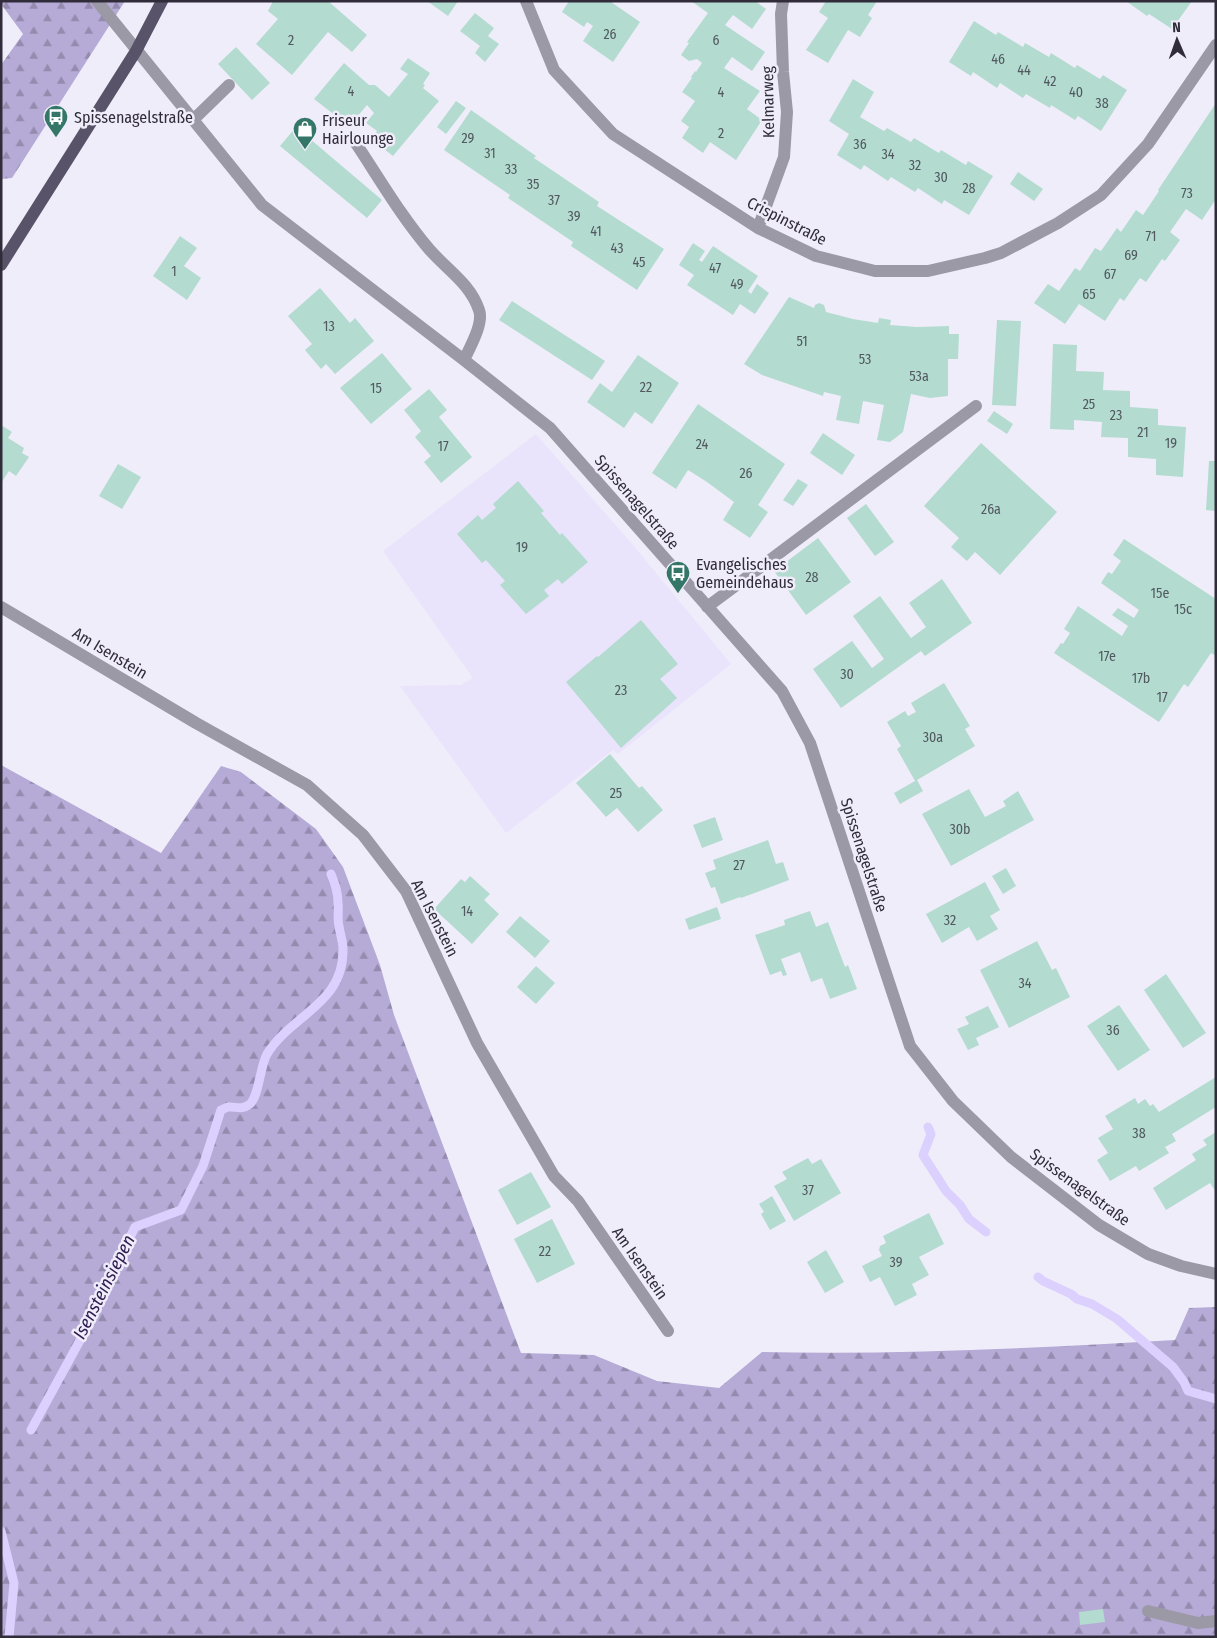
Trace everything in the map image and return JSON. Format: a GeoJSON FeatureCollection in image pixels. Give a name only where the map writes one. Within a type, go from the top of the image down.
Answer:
{"type":"FeatureCollection","features":[{"type":"Feature","properties":{"kind":"main road"},"geometry":{"type":"LineString","coordinates":[[1,265],[136,51],[162,1]]}},
{"type":"Feature","properties":{"kind":"street","name":"Spissenagelstraße"},"geometry":{"type":"LineString","coordinates":[[97,1],[262,205],[550,428],[782,691],[810,743],[910,1046],[953,1101],[1011,1157],[1099,1225],[1148,1254],[1181,1266],[1216,1274]]}},
{"type":"Feature","properties":{"kind":"street","name":"Crispinstraße"},"geometry":{"type":"LineString","coordinates":[[526,1],[554,70],[613,134],[758,228],[816,256],[875,271],[928,271],[985,258],[1001,253],[1058,223],[1101,195],[1148,144],[1214,51]]}},
{"type":"Feature","properties":{"kind":"street","name":"Kelmarweg"},"geometry":{"type":"LineString","coordinates":[[758,228],[784,156],[787,112],[781,14],[783,1]]}},
{"type":"Feature","properties":{"kind":"street"},"geometry":{"type":"LineString","coordinates":[[193,120],[229,85]]}},
{"type":"Feature","properties":{"kind":"street"},"geometry":{"type":"LineString","coordinates":[[353,139],[429,249],[466,285],[480,311],[478,330],[464,360]]}},
{"type":"Feature","properties":{"kind":"street"},"geometry":{"type":"LineString","coordinates":[[707,607],[976,406]]}},
{"type":"Feature","properties":{"kind":"street","name":"Am Isenstein"},"geometry":{"type":"LineString","coordinates":[[1,608],[196,723],[307,785],[363,835],[406,891],[477,1043],[554,1176],[578,1201],[668,1331]]}},
{"type":"Feature","properties":{"kind":"street"},"geometry":{"type":"LineString","coordinates":[[1148,1611],[1198,1623],[1216,1621]]}},
{"type":"Feature","properties":{"kind":"shaded area"},"geometry":{"type":"Polygon","coordinates":[[[536,434],[633,545],[731,664],[618,754],[613,750],[506,833],[400,686],[461,685],[473,678],[383,551],[536,434]]]}},
{"type":"Feature","properties":{"kind":"green space"},"geometry":{"type":"Polygon","coordinates":[[[1,1],[125,1],[12,178],[1,179],[1,65],[23,34],[1,4],[1,1]]]}},
{"type":"Feature","properties":{"kind":"green space"},"geometry":{"type":"Polygon","coordinates":[[[1,765],[161,853],[221,766],[241,772],[316,829],[343,867],[380,965],[394,1015],[521,1353],[594,1355],[657,1381],[719,1388],[762,1352],[917,1352],[1175,1340],[1189,1308],[1216,1307],[1216,1637],[1,1637],[1,765]]]}},
{"type":"Feature","properties":{"kind":"building"},"geometry":{"type":"Polygon","coordinates":[[[273,1],[328,1],[367,35],[352,52],[328,32],[292,75],[256,44],[278,19],[268,11],[273,1]]]}},
{"type":"Feature","properties":{"kind":"building"},"geometry":{"type":"Polygon","coordinates":[[[427,1],[458,1],[448,16],[427,1]]]}},
{"type":"Feature","properties":{"kind":"building"},"geometry":{"type":"Polygon","coordinates":[[[569,1],[612,1],[640,22],[613,62],[583,41],[593,26],[587,22],[584,27],[562,12],[569,1]]]}},
{"type":"Feature","properties":{"kind":"building"},"geometry":{"type":"Polygon","coordinates":[[[691,1],[755,1],[766,9],[752,29],[733,15],[725,25],[765,52],[752,71],[732,57],[724,68],[760,91],[747,109],[762,120],[736,160],[710,142],[703,153],[682,138],[689,127],[681,121],[695,101],[682,92],[702,63],[697,59],[689,61],[681,55],[689,43],[687,42],[708,13],[691,1]]]}},
{"type":"Feature","properties":{"kind":"building"},"geometry":{"type":"Polygon","coordinates":[[[826,1],[877,1],[868,15],[872,18],[860,37],[848,30],[828,63],[806,50],[828,18],[819,12],[826,1]]]}},
{"type":"Feature","properties":{"kind":"building"},"geometry":{"type":"Polygon","coordinates":[[[1126,1],[1192,1],[1172,29],[1149,14],[1147,16],[1126,1]]]}},
{"type":"Feature","properties":{"kind":"building"},"geometry":{"type":"Polygon","coordinates":[[[475,13],[494,28],[488,36],[499,44],[485,62],[475,53],[480,46],[460,31],[475,13]]]}},
{"type":"Feature","properties":{"kind":"building"},"geometry":{"type":"Polygon","coordinates":[[[974,21],[996,35],[998,32],[1023,47],[1025,43],[1049,57],[1051,53],[1075,68],[1077,65],[1100,79],[1103,75],[1127,90],[1101,131],[1078,116],[1075,120],[1051,105],[1050,108],[1026,94],[1023,98],[1000,83],[997,88],[973,72],[971,76],[949,62],[974,21]]]}},
{"type":"Feature","properties":{"kind":"building"},"geometry":{"type":"Polygon","coordinates":[[[236,47],[270,83],[252,100],[218,64],[236,47]]]}},
{"type":"Feature","properties":{"kind":"building"},"geometry":{"type":"Polygon","coordinates":[[[408,58],[430,73],[423,84],[425,85],[423,88],[439,101],[393,156],[371,139],[377,131],[366,123],[374,113],[367,105],[357,117],[353,114],[345,123],[314,99],[344,63],[369,85],[375,85],[389,97],[408,74],[400,69],[408,58]]]}},
{"type":"Feature","properties":{"kind":"building"},"geometry":{"type":"Polygon","coordinates":[[[853,79],[874,92],[860,117],[884,131],[887,128],[911,142],[914,138],[939,153],[941,150],[966,165],[968,161],[993,176],[969,215],[944,200],[942,204],[918,188],[915,192],[891,177],[888,181],[864,165],[861,170],[837,155],[849,134],[829,121],[853,79]]]}},
{"type":"Feature","properties":{"kind":"building"},"geometry":{"type":"Polygon","coordinates":[[[456,101],[466,108],[446,134],[437,127],[456,101]]]}},
{"type":"Feature","properties":{"kind":"building"},"geometry":{"type":"Polygon","coordinates":[[[1216,103],[1216,199],[1202,220],[1186,209],[1170,232],[1180,240],[1165,261],[1162,259],[1146,282],[1140,278],[1124,301],[1120,298],[1105,321],[1079,304],[1065,324],[1034,303],[1048,284],[1059,291],[1075,268],[1080,271],[1095,248],[1101,251],[1117,228],[1121,232],[1136,210],[1143,215],[1216,103]]]}},
{"type":"Feature","properties":{"kind":"building"},"geometry":{"type":"Polygon","coordinates":[[[471,110],[536,156],[534,158],[599,202],[597,206],[664,249],[637,290],[571,246],[573,242],[508,198],[510,195],[444,150],[471,110]]]}},
{"type":"Feature","properties":{"kind":"building"},"geometry":{"type":"Polygon","coordinates":[[[296,127],[382,200],[367,218],[280,146],[296,127]]]}},
{"type":"Feature","properties":{"kind":"building"},"geometry":{"type":"Polygon","coordinates":[[[1018,172],[1043,189],[1034,201],[1010,184],[1018,172]]]}},
{"type":"Feature","properties":{"kind":"building"},"geometry":{"type":"Polygon","coordinates":[[[180,236],[197,248],[184,266],[201,278],[187,300],[153,276],[180,236]]]}},
{"type":"Feature","properties":{"kind":"building"},"geometry":{"type":"Polygon","coordinates":[[[693,243],[705,251],[699,260],[702,262],[713,246],[758,276],[748,291],[751,294],[757,284],[769,293],[755,314],[740,304],[733,315],[687,285],[694,275],[679,265],[693,243]]]}},
{"type":"Feature","properties":{"kind":"building"},"geometry":{"type":"Polygon","coordinates":[[[320,288],[350,323],[355,318],[374,341],[335,374],[326,364],[321,369],[305,350],[312,344],[288,316],[320,288]]]}},
{"type":"Feature","properties":{"kind":"building"},"geometry":{"type":"Polygon","coordinates":[[[789,297],[814,308],[819,303],[824,305],[826,312],[853,319],[878,323],[879,318],[891,320],[890,325],[917,327],[949,326],[949,334],[959,334],[958,359],[948,359],[948,396],[930,398],[911,394],[903,432],[890,442],[877,440],[884,405],[863,401],[859,424],[836,420],[841,396],[824,392],[823,396],[762,375],[744,364],[789,297]]]}},
{"type":"Feature","properties":{"kind":"building"},"geometry":{"type":"Polygon","coordinates":[[[512,301],[605,361],[592,380],[499,320],[512,301]]]}},
{"type":"Feature","properties":{"kind":"building"},"geometry":{"type":"Polygon","coordinates":[[[997,320],[1021,321],[1016,406],[992,405],[997,320]]]}},
{"type":"Feature","properties":{"kind":"building"},"geometry":{"type":"Polygon","coordinates":[[[1053,344],[1077,345],[1076,371],[1104,372],[1103,390],[1130,391],[1130,407],[1158,409],[1158,425],[1186,427],[1183,477],[1156,475],[1156,459],[1128,457],[1128,438],[1101,437],[1102,422],[1074,420],[1074,430],[1050,429],[1053,344]]]}},
{"type":"Feature","properties":{"kind":"building"},"geometry":{"type":"Polygon","coordinates":[[[382,353],[412,389],[371,424],[340,388],[382,353]]]}},
{"type":"Feature","properties":{"kind":"building"},"geometry":{"type":"Polygon","coordinates":[[[638,355],[679,383],[652,424],[635,412],[624,428],[587,402],[600,383],[612,392],[638,355]]]}},
{"type":"Feature","properties":{"kind":"building"},"geometry":{"type":"Polygon","coordinates":[[[429,389],[447,410],[439,417],[472,457],[441,483],[424,462],[431,456],[415,437],[421,431],[404,410],[429,389]]]}},
{"type":"Feature","properties":{"kind":"building"},"geometry":{"type":"Polygon","coordinates":[[[698,404],[785,464],[758,505],[768,512],[750,538],[723,520],[734,502],[707,482],[688,470],[676,489],[652,473],[698,404]]]}},
{"type":"Feature","properties":{"kind":"building"},"geometry":{"type":"Polygon","coordinates":[[[994,411],[1013,424],[1007,434],[987,421],[994,411]]]}},
{"type":"Feature","properties":{"kind":"building"},"geometry":{"type":"Polygon","coordinates":[[[1,425],[12,432],[8,438],[24,448],[22,453],[29,457],[16,476],[9,471],[1,483],[1,425]]]}},
{"type":"Feature","properties":{"kind":"building"},"geometry":{"type":"Polygon","coordinates":[[[823,433],[855,455],[842,475],[810,453],[823,433]]]}},
{"type":"Feature","properties":{"kind":"building"},"geometry":{"type":"Polygon","coordinates":[[[981,443],[1057,512],[1000,575],[975,552],[967,561],[951,547],[959,538],[924,506],[981,443]]]}},
{"type":"Feature","properties":{"kind":"building"},"geometry":{"type":"Polygon","coordinates":[[[1209,461],[1216,461],[1216,511],[1206,510],[1209,461]]]}},
{"type":"Feature","properties":{"kind":"building"},"geometry":{"type":"Polygon","coordinates":[[[118,464],[141,477],[122,509],[99,496],[118,464]]]}},
{"type":"Feature","properties":{"kind":"building"},"geometry":{"type":"Polygon","coordinates":[[[798,479],[808,485],[793,506],[783,500],[798,479]]]}},
{"type":"Feature","properties":{"kind":"building"},"geometry":{"type":"Polygon","coordinates":[[[518,481],[544,511],[541,513],[560,535],[562,533],[588,562],[562,584],[558,579],[544,590],[549,596],[526,614],[500,585],[505,581],[486,560],[482,563],[457,534],[478,515],[482,520],[496,508],[493,504],[518,481]]]}},
{"type":"Feature","properties":{"kind":"building"},"geometry":{"type":"Polygon","coordinates":[[[866,504],[894,542],[875,556],[847,518],[866,504]]]}},
{"type":"Feature","properties":{"kind":"building"},"geometry":{"type":"Polygon","coordinates":[[[818,538],[851,582],[806,615],[774,571],[818,538]]]}},
{"type":"Feature","properties":{"kind":"building"},"geometry":{"type":"Polygon","coordinates":[[[1124,539],[1216,599],[1216,656],[1211,653],[1188,687],[1184,684],[1159,722],[1054,653],[1070,633],[1064,629],[1078,606],[1122,636],[1128,626],[1112,615],[1118,608],[1134,618],[1139,610],[1101,583],[1108,572],[1112,574],[1121,561],[1113,555],[1124,539]]]}},
{"type":"Feature","properties":{"kind":"building"},"geometry":{"type":"Polygon","coordinates":[[[942,579],[972,623],[925,656],[921,651],[841,708],[813,669],[852,641],[872,668],[884,659],[853,616],[880,596],[911,638],[926,627],[909,603],[942,579]]]}},
{"type":"Feature","properties":{"kind":"building"},"geometry":{"type":"Polygon","coordinates":[[[641,620],[678,664],[660,679],[677,698],[621,748],[566,682],[641,620]]]}},
{"type":"Feature","properties":{"kind":"building"},"geometry":{"type":"Polygon","coordinates":[[[944,683],[970,726],[965,729],[975,746],[917,780],[923,791],[900,804],[894,793],[915,781],[897,749],[901,746],[887,722],[905,711],[908,716],[916,712],[911,703],[944,683]]]}},
{"type":"Feature","properties":{"kind":"building"},"geometry":{"type":"Polygon","coordinates":[[[610,754],[639,788],[642,786],[663,810],[638,832],[617,808],[606,817],[576,783],[610,754]]]}},
{"type":"Feature","properties":{"kind":"building"},"geometry":{"type":"Polygon","coordinates":[[[969,789],[985,817],[1006,806],[1003,801],[1018,791],[1034,820],[951,866],[922,814],[969,789]]]}},
{"type":"Feature","properties":{"kind":"building"},"geometry":{"type":"Polygon","coordinates":[[[715,817],[723,840],[702,848],[693,825],[715,817]]]}},
{"type":"Feature","properties":{"kind":"building"},"geometry":{"type":"Polygon","coordinates":[[[768,840],[776,864],[783,862],[789,880],[721,904],[715,887],[711,888],[705,873],[716,869],[713,860],[768,840]]]}},
{"type":"Feature","properties":{"kind":"building"},"geometry":{"type":"Polygon","coordinates":[[[1006,868],[1016,886],[1003,894],[992,876],[1006,868]]]}},
{"type":"Feature","properties":{"kind":"building"},"geometry":{"type":"Polygon","coordinates":[[[470,876],[490,894],[484,900],[499,914],[472,944],[434,909],[461,879],[465,882],[470,876]]]}},
{"type":"Feature","properties":{"kind":"building"},"geometry":{"type":"Polygon","coordinates":[[[985,882],[1000,910],[990,916],[998,929],[977,941],[969,927],[942,943],[926,914],[985,882]]]}},
{"type":"Feature","properties":{"kind":"building"},"geometry":{"type":"Polygon","coordinates":[[[717,907],[721,919],[689,930],[685,919],[717,907]]]}},
{"type":"Feature","properties":{"kind":"building"},"geometry":{"type":"Polygon","coordinates":[[[810,911],[816,927],[828,922],[845,967],[848,965],[857,989],[830,999],[822,978],[811,982],[800,952],[781,959],[787,975],[783,976],[781,971],[770,975],[755,935],[785,925],[784,920],[810,911]]]}},
{"type":"Feature","properties":{"kind":"building"},"geometry":{"type":"Polygon","coordinates":[[[520,916],[550,941],[535,958],[506,932],[520,916]]]}},
{"type":"Feature","properties":{"kind":"building"},"geometry":{"type":"Polygon","coordinates":[[[1037,941],[1052,970],[1056,968],[1070,997],[1009,1028],[980,970],[1037,941]]]}},
{"type":"Feature","properties":{"kind":"building"},"geometry":{"type":"Polygon","coordinates":[[[536,966],[555,983],[536,1004],[517,987],[536,966]]]}},
{"type":"Feature","properties":{"kind":"building"},"geometry":{"type":"Polygon","coordinates":[[[1166,974],[1206,1033],[1183,1048],[1144,990],[1166,974]]]}},
{"type":"Feature","properties":{"kind":"building"},"geometry":{"type":"Polygon","coordinates":[[[1119,1005],[1150,1050],[1118,1071],[1087,1026],[1119,1005]]]}},
{"type":"Feature","properties":{"kind":"building"},"geometry":{"type":"Polygon","coordinates":[[[988,1006],[999,1027],[976,1038],[979,1045],[968,1050],[957,1029],[969,1024],[965,1017],[988,1006]]]}},
{"type":"Feature","properties":{"kind":"building"},"geometry":{"type":"Polygon","coordinates":[[[1216,1077],[1216,1107],[1172,1134],[1176,1141],[1165,1147],[1169,1153],[1139,1171],[1136,1166],[1110,1181],[1097,1160],[1108,1153],[1098,1138],[1113,1129],[1105,1116],[1135,1098],[1138,1104],[1145,1099],[1150,1106],[1153,1104],[1159,1112],[1216,1077]]]}},
{"type":"Feature","properties":{"kind":"building"},"geometry":{"type":"Polygon","coordinates":[[[1216,1132],[1216,1192],[1210,1183],[1166,1210],[1153,1188],[1196,1160],[1192,1154],[1207,1145],[1203,1140],[1216,1132]]]}},
{"type":"Feature","properties":{"kind":"building"},"geometry":{"type":"Polygon","coordinates":[[[808,1158],[812,1164],[821,1159],[841,1193],[794,1221],[774,1186],[787,1179],[782,1172],[808,1158]]]}},
{"type":"Feature","properties":{"kind":"building"},"geometry":{"type":"Polygon","coordinates":[[[531,1172],[551,1207],[517,1225],[498,1190],[531,1172]]]}},
{"type":"Feature","properties":{"kind":"building"},"geometry":{"type":"Polygon","coordinates":[[[772,1196],[786,1221],[770,1230],[761,1214],[764,1212],[759,1204],[772,1196]]]}},
{"type":"Feature","properties":{"kind":"building"},"geometry":{"type":"Polygon","coordinates":[[[929,1213],[944,1244],[919,1257],[929,1275],[912,1284],[917,1295],[895,1306],[880,1277],[870,1282],[862,1266],[882,1256],[879,1250],[880,1246],[886,1243],[883,1236],[929,1213]]]}},
{"type":"Feature","properties":{"kind":"building"},"geometry":{"type":"Polygon","coordinates":[[[552,1219],[575,1264],[537,1283],[514,1239],[552,1219]]]}},
{"type":"Feature","properties":{"kind":"building"},"geometry":{"type":"Polygon","coordinates":[[[826,1250],[844,1282],[825,1293],[807,1262],[826,1250]]]}},
{"type":"Feature","properties":{"kind":"building"},"geometry":{"type":"Polygon","coordinates":[[[1103,1609],[1105,1622],[1080,1625],[1079,1612],[1103,1609]]]}},
{"type":"Feature","properties":{"kind":"waterway","name":"Isensteinsiepen"},"geometry":{"type":"LineString","coordinates":[[31,1430],[84,1333],[135,1227],[181,1210],[203,1166],[221,1110],[228,1107],[244,1107],[250,1104],[253,1100],[267,1054],[277,1040],[326,996],[335,983],[341,968],[343,943],[338,923],[335,884],[331,874]]}},
{"type":"Feature","properties":{"kind":"waterway"},"geometry":{"type":"LineString","coordinates":[[928,1127],[931,1134],[923,1155],[946,1191],[960,1205],[969,1219],[986,1232]]}},
{"type":"Feature","properties":{"kind":"waterway"},"geometry":{"type":"LineString","coordinates":[[1038,1277],[1077,1299],[1092,1304],[1117,1319],[1173,1367],[1188,1391],[1216,1399]]}},
{"type":"Feature","properties":{"kind":"waterway","name":"Isensteinsiepen"},"geometry":{"type":"LineString","coordinates":[[1,1531],[14,1583],[9,1637]]}},
{"type":"Feature","properties":{"kind":"place","name":"Spissenagelstraße"},"geometry":{"type":"Point","coordinates":[56,138]}},
{"type":"Feature","properties":{"kind":"place","name":"Friseur Hairlounge"},"geometry":{"type":"Point","coordinates":[305,150]}},
{"type":"Feature","properties":{"kind":"place","name":"Evangelisches Gemeindehaus"},"geometry":{"type":"Point","coordinates":[678,594]}}]}
